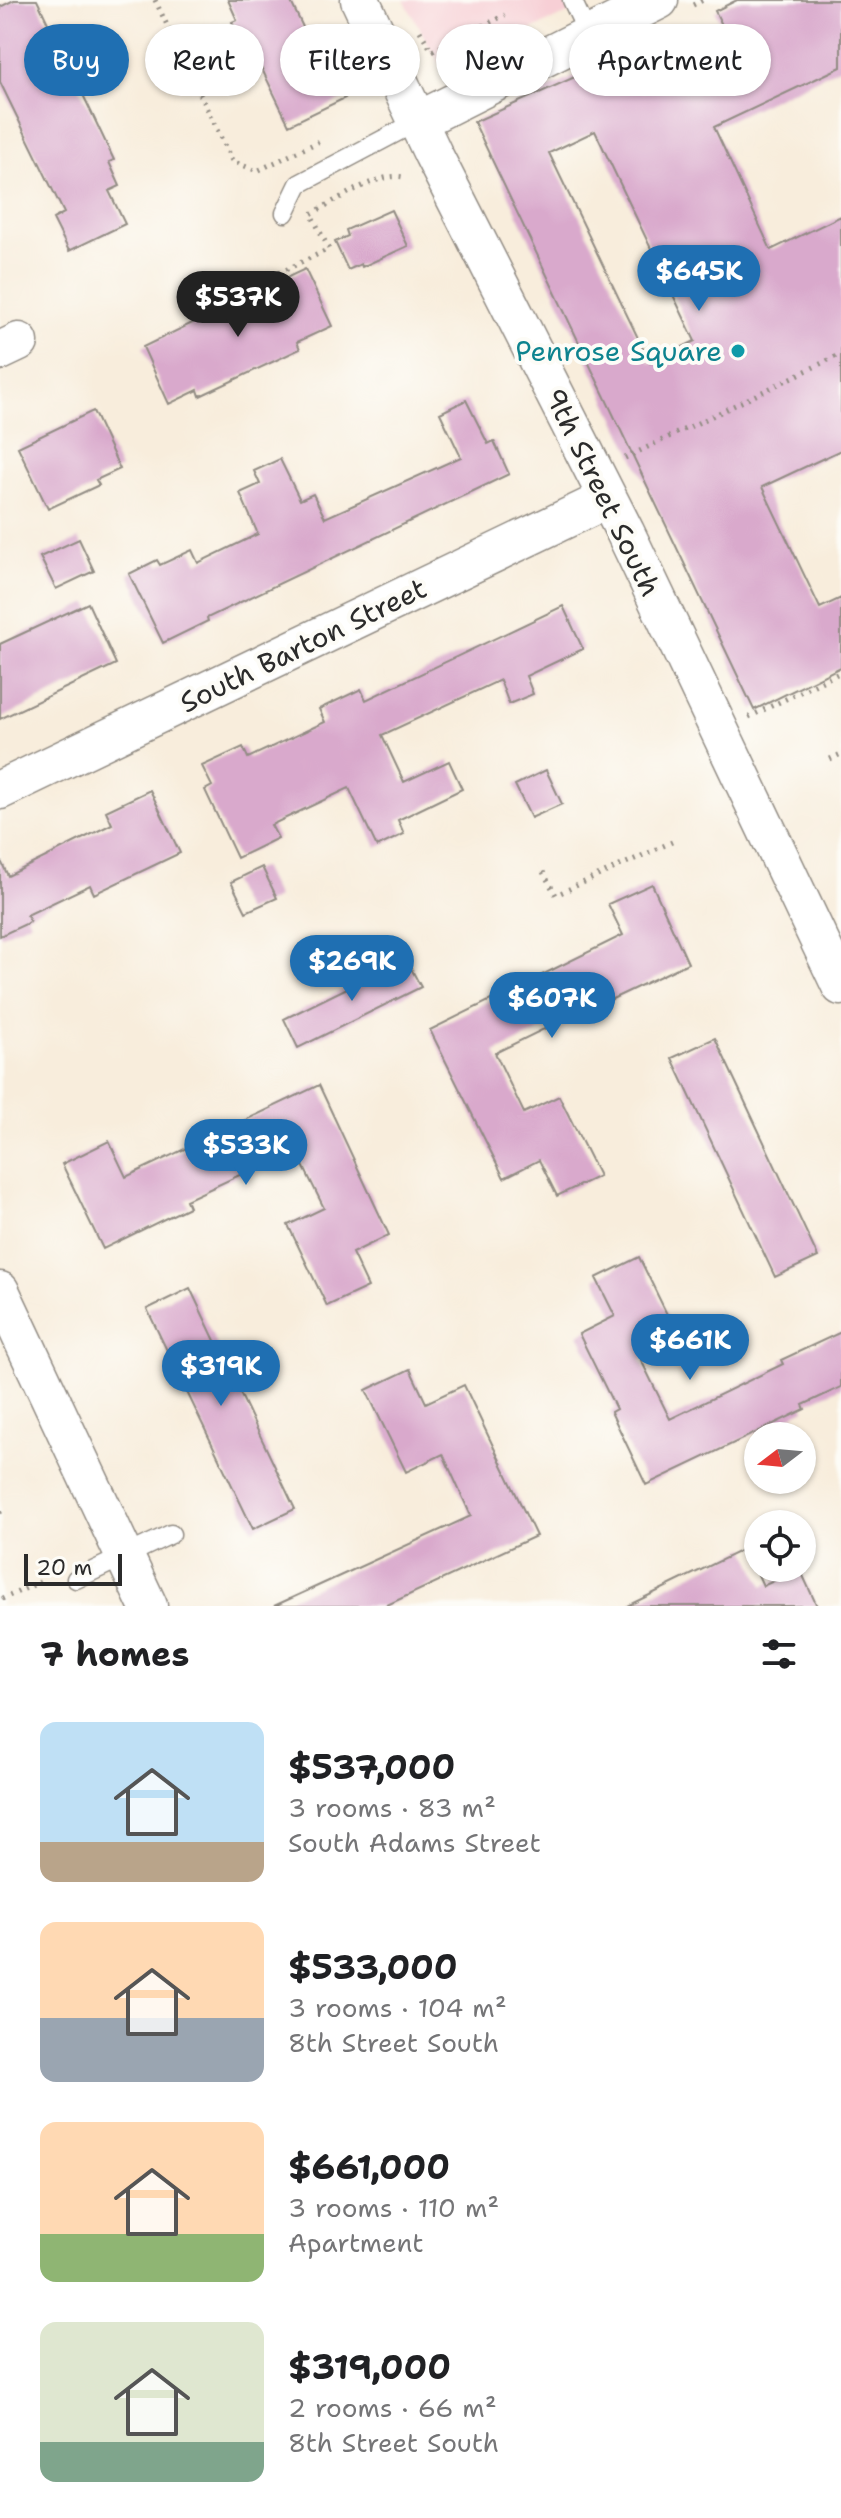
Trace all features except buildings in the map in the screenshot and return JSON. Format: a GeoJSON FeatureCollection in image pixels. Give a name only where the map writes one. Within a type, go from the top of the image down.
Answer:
{"type":"FeatureCollection","features":[{"type":"Feature","properties":{"kind":"street","name":"9th Street South"},"geometry":{"type":"LineString","coordinates":[[360,0],[607,499],[841,986]]}},
{"type":"Feature","properties":{"kind":"street"},"geometry":{"type":"LineString","coordinates":[[610,24],[646,3]]}},
{"type":"Feature","properties":{"kind":"street"},"geometry":{"type":"LineString","coordinates":[[418,121],[569,46]]}},
{"type":"Feature","properties":{"kind":"street","name":"South Barton Street"},"geometry":{"type":"LineString","coordinates":[[0,790],[607,499]]}},
{"type":"Feature","properties":{"kind":"street"},"geometry":{"type":"LineString","coordinates":[[0,1291],[148,1606]]}},
{"type":"Feature","properties":{"kind":"lane"},"geometry":{"type":"LineString","coordinates":[[572,0],[583,24]]}},
{"type":"Feature","properties":{"kind":"lane"},"geometry":{"type":"LineString","coordinates":[[285,213],[299,184],[418,121]]}},
{"type":"Feature","properties":{"kind":"lane"},"geometry":{"type":"LineString","coordinates":[[76,1579],[171,1534]]}},
{"type":"Feature","properties":{"kind":"path"},"geometry":{"type":"LineString","coordinates":[[155,0],[232,161],[257,171],[323,139]]}},
{"type":"Feature","properties":{"kind":"path"},"geometry":{"type":"LineString","coordinates":[[420,31],[432,51],[505,15]]}},
{"type":"Feature","properties":{"kind":"path"},"geometry":{"type":"LineString","coordinates":[[279,273],[329,249],[311,214],[383,177],[397,175],[410,180]]}},
{"type":"Feature","properties":{"kind":"path"},"geometry":{"type":"LineString","coordinates":[[624,458],[841,354]]}},
{"type":"Feature","properties":{"kind":"path"},"geometry":{"type":"LineString","coordinates":[[746,718],[841,672]]}},
{"type":"Feature","properties":{"kind":"path"},"geometry":{"type":"LineString","coordinates":[[830,759],[841,754]]}},
{"type":"Feature","properties":{"kind":"path"},"geometry":{"type":"LineString","coordinates":[[543,872],[556,895],[672,842]]}},
{"type":"Feature","properties":{"kind":"path"},"geometry":{"type":"LineString","coordinates":[[2,1599],[40,1582]]}},
{"type":"Feature","properties":{"kind":"shaded area"},"geometry":{"type":"Polygon","coordinates":[[[404,0],[599,0],[544,24],[436,24],[436,58],[420,24],[404,0]]]}},
{"type":"Feature","properties":{"kind":"place","name":"Penrose Square"},"geometry":{"type":"Point","coordinates":[738,351]}}]}
